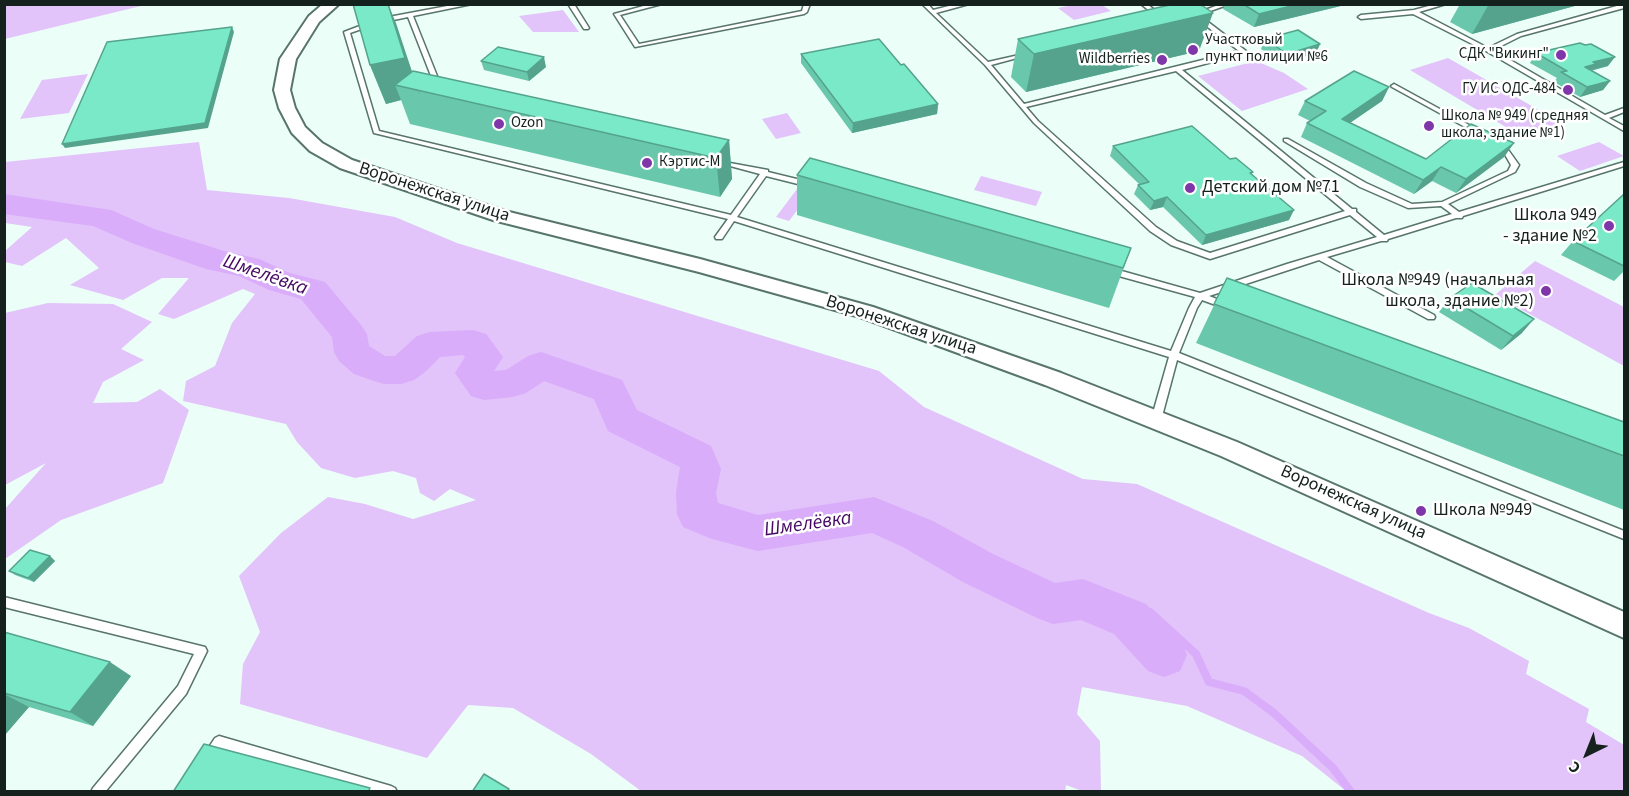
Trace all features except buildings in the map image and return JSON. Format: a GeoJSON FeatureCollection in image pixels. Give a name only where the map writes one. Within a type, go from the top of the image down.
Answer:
{"type":"FeatureCollection","features":[{"type":"Feature","properties":{"kind":"street","name":"Воронежская улица"},"geometry":{"type":"LineString","coordinates":[[332,4],[314,19],[288,59],[282,90],[287,108],[298,129],[316,147],[332,157],[421,191],[500,216],[700,266],[866,312],[1053,379],[1156,420],[1403,525],[1624,625]]}},
{"type":"Feature","properties":{"kind":"lane"},"geometry":{"type":"LineString","coordinates":[[470,4],[378,21],[347,32],[376,132],[732,218],[1174,355],[1624,535]]}},
{"type":"Feature","properties":{"kind":"lane"},"geometry":{"type":"LineString","coordinates":[[571,4],[586,28]]}},
{"type":"Feature","properties":{"kind":"lane"},"geometry":{"type":"LineString","coordinates":[[660,4],[617,14],[637,46],[804,12],[807,4]]}},
{"type":"Feature","properties":{"kind":"lane"},"geometry":{"type":"LineString","coordinates":[[924,4],[987,64],[1036,122],[1153,229],[1174,243],[1210,256],[1353,211]]}},
{"type":"Feature","properties":{"kind":"lane"},"geometry":{"type":"LineString","coordinates":[[931,12],[967,4]]}},
{"type":"Feature","properties":{"kind":"lane"},"geometry":{"type":"LineString","coordinates":[[1143,4],[1166,22],[1155,24]]}},
{"type":"Feature","properties":{"kind":"lane"},"geometry":{"type":"LineString","coordinates":[[1185,17],[1228,4]]}},
{"type":"Feature","properties":{"kind":"lane"},"geometry":{"type":"LineString","coordinates":[[1361,17],[1414,12],[1444,4]]}},
{"type":"Feature","properties":{"kind":"lane"},"geometry":{"type":"LineString","coordinates":[[1488,50],[1518,35],[1624,6]]}},
{"type":"Feature","properties":{"kind":"lane"},"geometry":{"type":"LineString","coordinates":[[1414,12],[1488,50],[1624,129]]}},
{"type":"Feature","properties":{"kind":"lane"},"geometry":{"type":"LineString","coordinates":[[410,15],[439,90]]}},
{"type":"Feature","properties":{"kind":"lane"},"geometry":{"type":"LineString","coordinates":[[1022,106],[1244,52],[1195,15]]}},
{"type":"Feature","properties":{"kind":"lane"},"geometry":{"type":"LineString","coordinates":[[987,64],[1032,53]]}},
{"type":"Feature","properties":{"kind":"lane"},"geometry":{"type":"LineString","coordinates":[[1177,69],[1353,211],[1384,239]]}},
{"type":"Feature","properties":{"kind":"lane"},"geometry":{"type":"LineString","coordinates":[[1286,140],[1363,184],[1411,206],[1443,204],[1511,172],[1515,165],[1507,152],[1490,139],[1394,86]]}},
{"type":"Feature","properties":{"kind":"lane"},"geometry":{"type":"LineString","coordinates":[[1605,117],[1624,110]]}},
{"type":"Feature","properties":{"kind":"lane"},"geometry":{"type":"LineString","coordinates":[[716,161],[816,187]]}},
{"type":"Feature","properties":{"kind":"lane"},"geometry":{"type":"LineString","coordinates":[[1156,420],[1174,355],[1192,308],[1200,296],[1624,164]]}},
{"type":"Feature","properties":{"kind":"lane"},"geometry":{"type":"LineString","coordinates":[[719,237],[765,172]]}},
{"type":"Feature","properties":{"kind":"lane"},"geometry":{"type":"LineString","coordinates":[[1443,204],[1459,216]]}},
{"type":"Feature","properties":{"kind":"lane"},"geometry":{"type":"LineString","coordinates":[[1320,257],[1431,317]]}},
{"type":"Feature","properties":{"kind":"lane"},"geometry":{"type":"LineString","coordinates":[[1099,267],[1200,296],[1233,309]]}},
{"type":"Feature","properties":{"kind":"lane"},"geometry":{"type":"LineString","coordinates":[[4,602],[201,651],[182,690],[97,792]]}},
{"type":"Feature","properties":{"kind":"lane"},"geometry":{"type":"LineString","coordinates":[[199,772],[219,742],[391,792]]}},
{"type":"Feature","properties":{"kind":"shaded area"},"geometry":{"type":"Polygon","coordinates":[[[5,4],[145,5],[5,39],[5,4]]]}},
{"type":"Feature","properties":{"kind":"shaded area"},"geometry":{"type":"Polygon","coordinates":[[[1073,5],[1102,5],[1111,11],[1074,20],[1058,8],[1073,5]]]}},
{"type":"Feature","properties":{"kind":"shaded area"},"geometry":{"type":"Polygon","coordinates":[[[563,10],[579,32],[533,32],[519,16],[563,10]]]}},
{"type":"Feature","properties":{"kind":"shaded area"},"geometry":{"type":"Polygon","coordinates":[[[1448,58],[1565,125],[1526,139],[1410,70],[1448,58]]]}},
{"type":"Feature","properties":{"kind":"shaded area"},"geometry":{"type":"Polygon","coordinates":[[[1256,61],[1284,73],[1308,89],[1242,111],[1198,76],[1256,61]]]}},
{"type":"Feature","properties":{"kind":"shaded area"},"geometry":{"type":"Polygon","coordinates":[[[88,74],[69,113],[20,119],[42,80],[88,74]]]}},
{"type":"Feature","properties":{"kind":"shaded area"},"geometry":{"type":"Polygon","coordinates":[[[787,113],[801,133],[776,139],[762,119],[787,113]]]}},
{"type":"Feature","properties":{"kind":"shaded area"},"geometry":{"type":"Polygon","coordinates":[[[199,142],[207,190],[289,198],[395,217],[457,243],[879,371],[924,407],[1083,479],[1137,484],[1429,613],[1469,628],[1529,661],[1526,674],[1589,709],[1586,722],[1624,745],[1624,791],[1346,791],[1302,756],[1187,706],[1082,687],[1077,714],[1100,741],[1101,791],[1082,791],[1066,785],[1065,792],[641,791],[591,754],[513,708],[468,705],[427,758],[240,704],[243,664],[260,632],[239,576],[281,533],[328,497],[365,504],[413,519],[476,500],[450,489],[434,501],[420,493],[416,478],[393,471],[355,478],[321,468],[297,442],[286,424],[183,401],[186,381],[215,366],[232,323],[255,294],[243,289],[174,319],[158,314],[189,278],[162,278],[123,300],[70,285],[99,268],[66,238],[22,266],[5,262],[5,251],[32,227],[5,223],[5,162],[199,142]]]}},
{"type":"Feature","properties":{"kind":"shaded area"},"geometry":{"type":"Polygon","coordinates":[[[1599,142],[1624,156],[1580,171],[1557,156],[1599,142]]]}},
{"type":"Feature","properties":{"kind":"shaded area"},"geometry":{"type":"Polygon","coordinates":[[[981,176],[1042,192],[1036,206],[974,190],[981,176]]]}},
{"type":"Feature","properties":{"kind":"shaded area"},"geometry":{"type":"Polygon","coordinates":[[[797,189],[810,193],[789,221],[776,217],[797,189]]]}},
{"type":"Feature","properties":{"kind":"shaded area"},"geometry":{"type":"Polygon","coordinates":[[[1535,261],[1624,307],[1624,366],[1495,295],[1535,261]]]}},
{"type":"Feature","properties":{"kind":"shaded area"},"geometry":{"type":"Polygon","coordinates":[[[48,303],[113,304],[152,322],[121,349],[144,360],[103,382],[93,403],[137,402],[160,389],[189,410],[163,483],[61,520],[5,559],[5,509],[46,463],[5,485],[5,313],[48,303]]]}},
{"type":"Feature","properties":{"kind":"waterway","name":"Шмелёвка"},"geometry":{"type":"LineString","coordinates":[[4,204],[100,217],[143,236],[218,261],[247,267],[281,282],[313,290],[349,334],[352,352],[367,364],[384,370],[401,370],[412,363],[430,345],[455,342],[473,343],[485,357],[473,373],[484,386],[513,383],[541,366],[609,390],[622,420],[697,457],[701,469],[696,493],[698,514],[727,526],[758,533],[874,515],[918,534],[978,568],[1053,604],[1083,599],[1130,619],[1164,655]]}},
{"type":"Feature","properties":{"kind":"waterway"},"geometry":{"type":"LineString","coordinates":[[1130,619],[1150,612],[1196,654],[1209,682],[1244,691],[1274,713],[1333,768],[1351,792]]}},
{"type":"Feature","properties":{"kind":"place","name":"Участковый пункт полиции №6"},"geometry":{"type":"Point","coordinates":[1193,50]}},
{"type":"Feature","properties":{"kind":"place","name":"СДК \"Викинг\""},"geometry":{"type":"Point","coordinates":[1561,55]}},
{"type":"Feature","properties":{"kind":"place","name":"Wildberries"},"geometry":{"type":"Point","coordinates":[1162,60]}},
{"type":"Feature","properties":{"kind":"place","name":"ГУ ИС ОДС-484"},"geometry":{"type":"Point","coordinates":[1568,90]}},
{"type":"Feature","properties":{"kind":"place","name":"Ozon"},"geometry":{"type":"Point","coordinates":[499,124]}},
{"type":"Feature","properties":{"kind":"place","name":"Школа № 949 (средняя школа, здание №1)"},"geometry":{"type":"Point","coordinates":[1429,126]}},
{"type":"Feature","properties":{"kind":"place","name":"Кэртис-М"},"geometry":{"type":"Point","coordinates":[647,163]}},
{"type":"Feature","properties":{"kind":"place","name":"Детский дом №71"},"geometry":{"type":"Point","coordinates":[1190,188]}},
{"type":"Feature","properties":{"kind":"place","name":"Школа 949 - здание №2"},"geometry":{"type":"Point","coordinates":[1609,226]}},
{"type":"Feature","properties":{"kind":"place","name":"Школа №949 (начальная школа, здание №2)"},"geometry":{"type":"Point","coordinates":[1546,291]}},
{"type":"Feature","properties":{"kind":"place","name":"Школа №949"},"geometry":{"type":"Point","coordinates":[1421,511]}}]}
